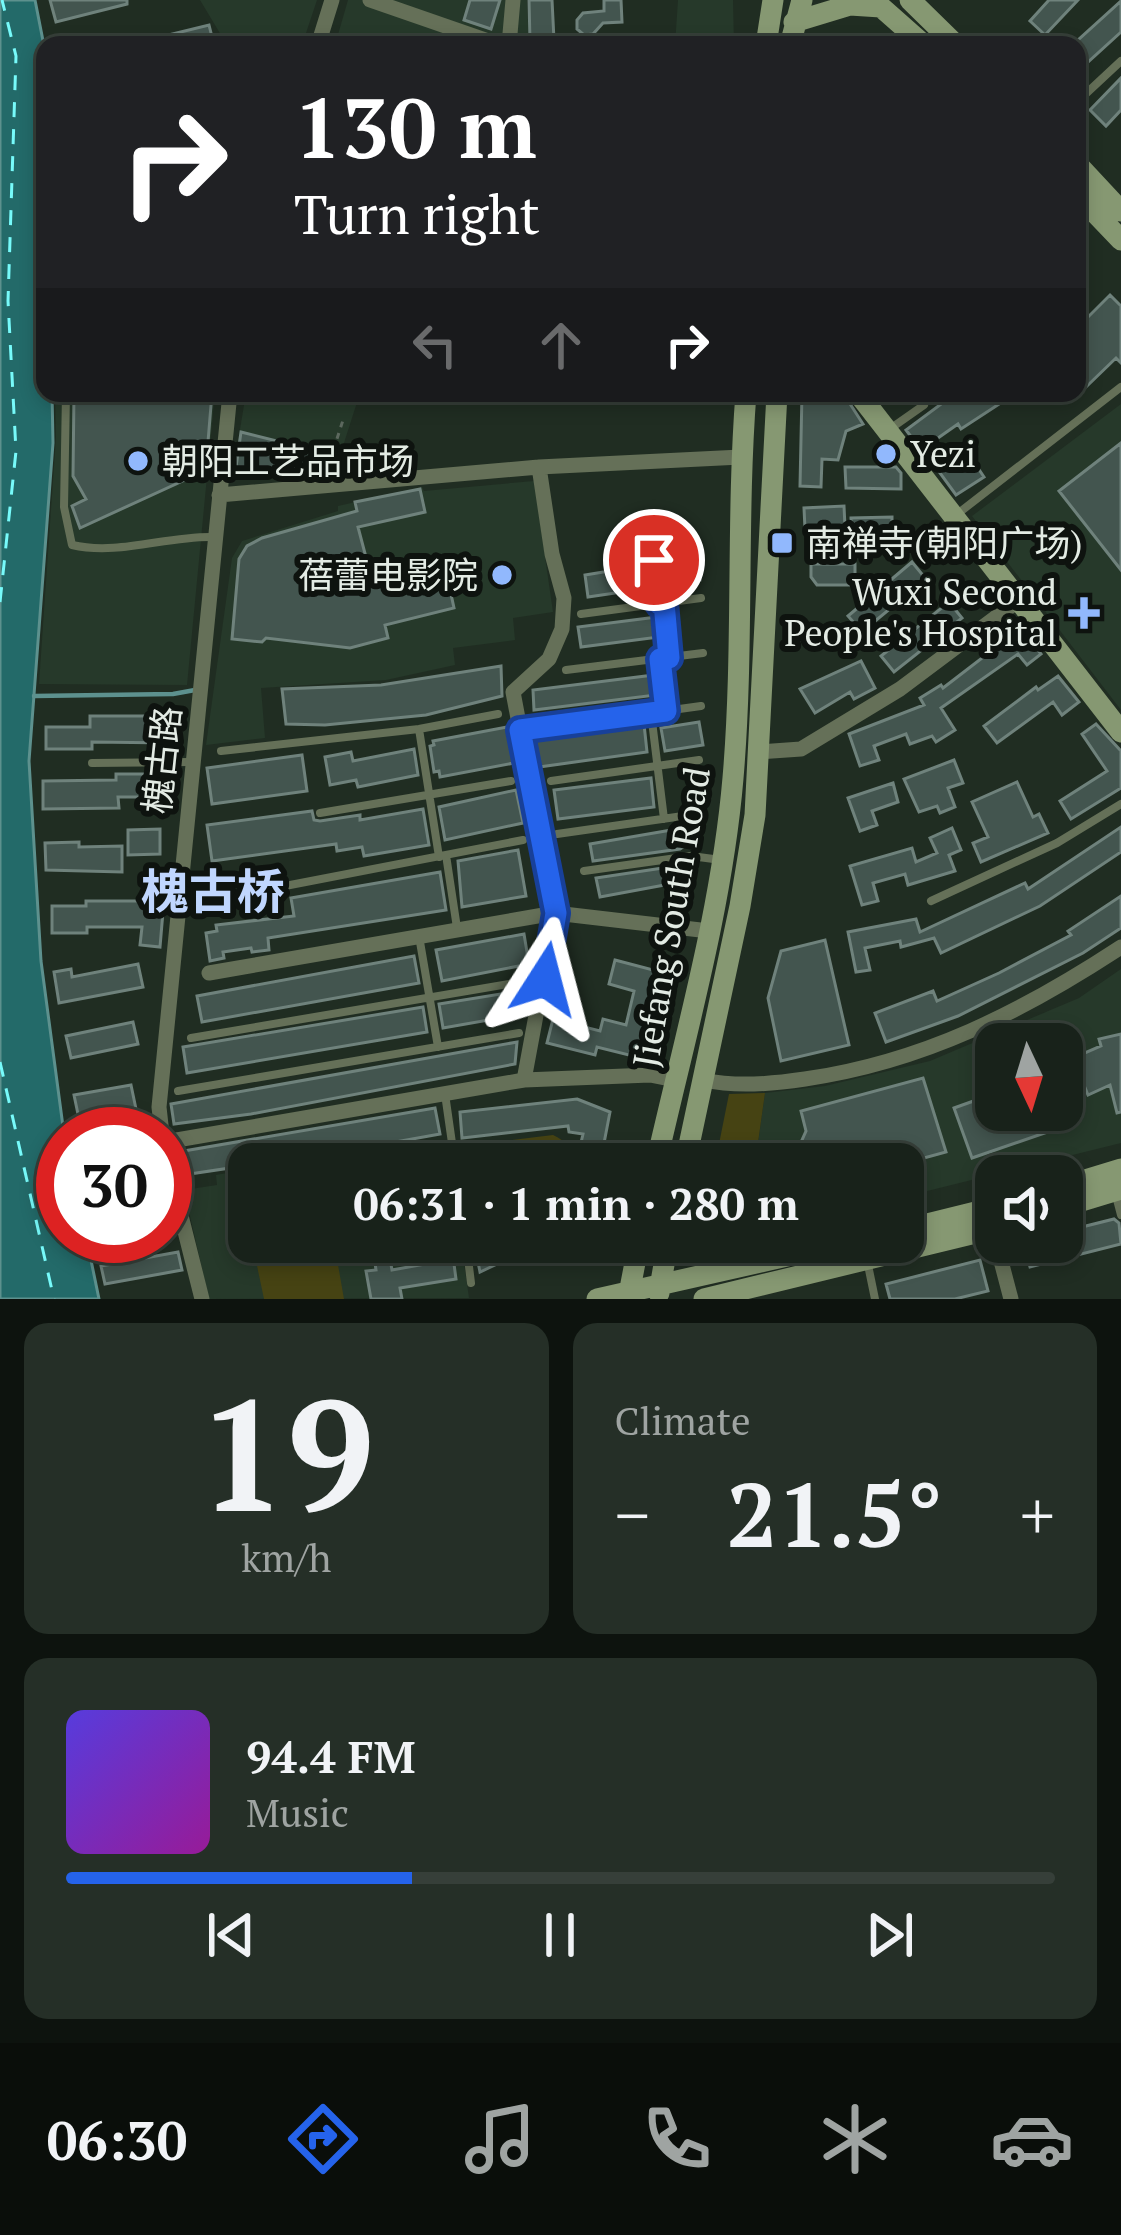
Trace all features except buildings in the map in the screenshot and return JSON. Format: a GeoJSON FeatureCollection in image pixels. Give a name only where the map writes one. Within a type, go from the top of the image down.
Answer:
{"type":"FeatureCollection","features":[{"type":"Feature","properties":{"kind":"main road"},"geometry":{"type":"LineString","coordinates":[[792,34],[802,0]]}},
{"type":"Feature","properties":{"kind":"main road"},"geometry":{"type":"LineString","coordinates":[[910,0],[947,36]]}},
{"type":"Feature","properties":{"kind":"main road"},"geometry":{"type":"LineString","coordinates":[[792,34],[850,5],[877,4],[914,36]]}},
{"type":"Feature","properties":{"kind":"main road"},"geometry":{"type":"LineString","coordinates":[[767,36],[770,6]]}},
{"type":"Feature","properties":{"kind":"main road"},"geometry":{"type":"LineString","coordinates":[[1086,174],[1121,211]]}},
{"type":"Feature","properties":{"kind":"main road"},"geometry":{"type":"LineString","coordinates":[[1086,203],[1121,240]]}},
{"type":"Feature","properties":{"kind":"main road","name":"Jiefang South Road"},"geometry":{"type":"LineString","coordinates":[[661,1143],[709,931],[733,776],[745,402]]}},
{"type":"Feature","properties":{"kind":"main road","name":"Jiefang South Road"},"geometry":{"type":"LineString","coordinates":[[690,1143],[740,906],[759,752],[777,402]]}},
{"type":"Feature","properties":{"kind":"main road"},"geometry":{"type":"LineString","coordinates":[[865,402],[1121,732]]}},
{"type":"Feature","properties":{"kind":"main road"},"geometry":{"type":"LineString","coordinates":[[1083,1186],[1119,1183]]}},
{"type":"Feature","properties":{"kind":"main road"},"geometry":{"type":"LineString","coordinates":[[1083,1198],[1119,1183]]}},
{"type":"Feature","properties":{"kind":"main road"},"geometry":{"type":"LineString","coordinates":[[924,1230],[975,1229]]}},
{"type":"Feature","properties":{"kind":"main road"},"geometry":{"type":"LineString","coordinates":[[924,1247],[975,1234]]}},
{"type":"Feature","properties":{"kind":"main road"},"geometry":{"type":"LineString","coordinates":[[628,1295],[635,1263]]}},
{"type":"Feature","properties":{"kind":"main road"},"geometry":{"type":"LineString","coordinates":[[597,1299],[659,1292],[769,1263]]}},
{"type":"Feature","properties":{"kind":"main road"},"geometry":{"type":"LineString","coordinates":[[704,1299],[769,1292],[861,1263]]}},
{"type":"Feature","properties":{"kind":"street"},"geometry":{"type":"LineString","coordinates":[[321,36],[332,0]]}},
{"type":"Feature","properties":{"kind":"street"},"geometry":{"type":"LineString","coordinates":[[370,0],[424,8],[482,36]]}},
{"type":"Feature","properties":{"kind":"street"},"geometry":{"type":"LineString","coordinates":[[510,36],[514,0]]}},
{"type":"Feature","properties":{"kind":"street","name":"槐古路"},"geometry":{"type":"LineString","coordinates":[[159,1107],[229,402]]}},
{"type":"Feature","properties":{"kind":"street"},"geometry":{"type":"LineString","coordinates":[[219,495],[539,467],[741,457]]}},
{"type":"Feature","properties":{"kind":"street"},"geometry":{"type":"LineString","coordinates":[[524,1080],[556,913],[513,692],[549,659],[562,629],[564,598],[539,467]]}},
{"type":"Feature","properties":{"kind":"street"},"geometry":{"type":"LineString","coordinates":[[759,752],[801,749],[899,689],[1018,600]]}},
{"type":"Feature","properties":{"kind":"street"},"geometry":{"type":"LineString","coordinates":[[208,973],[556,913],[709,931]]}},
{"type":"Feature","properties":{"kind":"street"},"geometry":{"type":"LineString","coordinates":[[703,1080],[778,1083],[882,1066],[1015,1013],[1121,947]]}},
{"type":"Feature","properties":{"kind":"street"},"geometry":{"type":"LineString","coordinates":[[192,1133],[524,1080],[650,1075],[675,1080]]}},
{"type":"Feature","properties":{"kind":"street"},"geometry":{"type":"LineString","coordinates":[[192,1259],[202,1299]]}},
{"type":"Feature","properties":{"kind":"street"},"geometry":{"type":"LineString","coordinates":[[1003,1263],[1012,1299]]}},
{"type":"Feature","properties":{"kind":"lane"},"geometry":{"type":"LineString","coordinates":[[1086,94],[1121,61]]}},
{"type":"Feature","properties":{"kind":"lane"},"geometry":{"type":"LineString","coordinates":[[952,518],[1121,387]]}},
{"type":"Feature","properties":{"kind":"lane"},"geometry":{"type":"LineString","coordinates":[[66,402],[64,507],[72,545],[161,544],[215,537]]}},
{"type":"Feature","properties":{"kind":"lane"},"geometry":{"type":"LineString","coordinates":[[886,431],[924,406]]}},
{"type":"Feature","properties":{"kind":"lane"},"geometry":{"type":"LineString","coordinates":[[654,560],[662,603],[666,711]]}},
{"type":"Feature","properties":{"kind":"lane"},"geometry":{"type":"LineString","coordinates":[[581,614],[701,598]]}},
{"type":"Feature","properties":{"kind":"lane"},"geometry":{"type":"LineString","coordinates":[[566,670],[703,653]]}},
{"type":"Feature","properties":{"kind":"lane"},"geometry":{"type":"LineString","coordinates":[[520,730],[700,706]]}},
{"type":"Feature","properties":{"kind":"lane"},"geometry":{"type":"LineString","coordinates":[[220,751],[419,729],[498,713]]}},
{"type":"Feature","properties":{"kind":"lane"},"geometry":{"type":"LineString","coordinates":[[651,713],[664,819]]}},
{"type":"Feature","properties":{"kind":"lane"},"geometry":{"type":"LineString","coordinates":[[419,729],[457,929]]}},
{"type":"Feature","properties":{"kind":"lane"},"geometry":{"type":"LineString","coordinates":[[550,781],[699,760]]}},
{"type":"Feature","properties":{"kind":"lane"},"geometry":{"type":"LineString","coordinates":[[92,763],[191,762]]}},
{"type":"Feature","properties":{"kind":"lane"},"geometry":{"type":"LineString","coordinates":[[320,813],[511,781]]}},
{"type":"Feature","properties":{"kind":"lane"},"geometry":{"type":"LineString","coordinates":[[931,901],[1057,842],[1121,804]]}},
{"type":"Feature","properties":{"kind":"lane"},"geometry":{"type":"LineString","coordinates":[[556,835],[698,814]]}},
{"type":"Feature","properties":{"kind":"lane"},"geometry":{"type":"LineString","coordinates":[[285,886],[523,840]]}},
{"type":"Feature","properties":{"kind":"lane"},"geometry":{"type":"LineString","coordinates":[[584,871],[691,856],[722,860]]}},
{"type":"Feature","properties":{"kind":"lane"},"geometry":{"type":"LineString","coordinates":[[419,936],[438,1047]]}},
{"type":"Feature","properties":{"kind":"lane"},"geometry":{"type":"LineString","coordinates":[[191,1038],[520,982]]}},
{"type":"Feature","properties":{"kind":"lane"},"geometry":{"type":"LineString","coordinates":[[178,1091],[519,1033]]}},
{"type":"Feature","properties":{"kind":"lane"},"geometry":{"type":"LineString","coordinates":[[445,1093],[452,1143]]}},
{"type":"Feature","properties":{"kind":"lane"},"geometry":{"type":"LineString","coordinates":[[1119,1183],[1121,1215]]}},
{"type":"Feature","properties":{"kind":"lane"},"geometry":{"type":"LineString","coordinates":[[468,1263],[470,1283]]}},
{"type":"Feature","properties":{"kind":"lane"},"geometry":{"type":"LineString","coordinates":[[867,1263],[875,1299]]}},
{"type":"Feature","properties":{"kind":"path"},"geometry":{"type":"LineString","coordinates":[[321,487],[344,417]]}},
{"type":"Feature","properties":{"kind":"shaded area"},"geometry":{"type":"Polygon","coordinates":[[[200,0],[317,0],[305,36],[222,36],[200,0]]]}},
{"type":"Feature","properties":{"kind":"shaded area"},"geometry":{"type":"Polygon","coordinates":[[[348,0],[527,0],[529,36],[338,36],[348,0]]]}},
{"type":"Feature","properties":{"kind":"shaded area"},"geometry":{"type":"Polygon","coordinates":[[[678,0],[733,0],[734,36],[676,36],[678,0]]]}},
{"type":"Feature","properties":{"kind":"shaded area"},"geometry":{"type":"Polygon","coordinates":[[[55,402],[214,402],[187,685],[39,684],[55,402]]]}},
{"type":"Feature","properties":{"kind":"shaded area"},"geometry":{"type":"Polygon","coordinates":[[[245,402],[357,402],[335,471],[244,479],[233,472],[245,402]]]}},
{"type":"Feature","properties":{"kind":"shaded area","name":"Wuxi Second People's Hospital"},"geometry":{"type":"Polygon","coordinates":[[[1121,404],[1121,710],[972,516],[1121,404]]]}},
{"type":"Feature","properties":{"kind":"shaded area"},"geometry":{"type":"Polygon","coordinates":[[[534,481],[553,612],[513,618],[515,640],[453,648],[455,665],[386,680],[261,688],[265,738],[206,745],[232,558],[242,541],[338,511],[338,506],[422,487],[424,491],[534,481]]]}},
{"type":"Feature","properties":{"kind":"shaded area"},"geometry":{"type":"Polygon","coordinates":[[[1121,969],[1121,1143],[1073,1155],[975,1155],[975,1179],[924,1192],[924,1143],[758,1143],[765,1093],[825,1086],[930,1061],[975,1042],[975,1131],[1083,1131],[1083,1023],[1020,1023],[1079,998],[1121,969]]]}},
{"type":"Feature","properties":{"kind":"shaded area"},"geometry":{"type":"Polygon","coordinates":[[[765,1093],[758,1143],[719,1143],[729,1094],[765,1093]]]}},
{"type":"Feature","properties":{"kind":"shaded area"},"geometry":{"type":"Polygon","coordinates":[[[553,1135],[566,1143],[486,1143],[553,1135]]]}},
{"type":"Feature","properties":{"kind":"shaded area"},"geometry":{"type":"Polygon","coordinates":[[[228,1173],[228,1263],[464,1263],[469,1298],[209,1299],[192,1225],[192,1189],[217,1185],[216,1175],[228,1173]]]}},
{"type":"Feature","properties":{"kind":"shaded area"},"geometry":{"type":"Polygon","coordinates":[[[256,1263],[338,1263],[344,1299],[264,1299],[256,1263]]]}},
{"type":"Feature","properties":{"kind":"water"},"geometry":{"type":"Polygon","coordinates":[[[0,0],[35,0],[42,36],[36,36],[36,402],[52,402],[53,443],[29,761],[41,961],[60,1107],[36,1107],[36,1263],[92,1263],[99,1299],[0,1299],[0,0]]]}},
{"type":"Feature","properties":{"kind":"waterway"},"geometry":{"type":"LineString","coordinates":[[34,696],[195,690]]}},
{"type":"Feature","properties":{"kind":"ferry route"},"geometry":{"type":"LineString","coordinates":[[0,602],[16,451],[8,301],[16,56],[2,0]]}},
{"type":"Feature","properties":{"kind":"ferry route"},"geometry":{"type":"LineString","coordinates":[[0,1062],[54,1299]]}},
{"type":"Feature","properties":{"kind":"place","name":"Yezi"},"geometry":{"type":"Point","coordinates":[886,454]}},
{"type":"Feature","properties":{"kind":"place","name":"朝阳工艺品市场"},"geometry":{"type":"Point","coordinates":[138,461]}},
{"type":"Feature","properties":{"kind":"place","name":"南禅寺(朝阳广场)"},"geometry":{"type":"Point","coordinates":[782,543]}},
{"type":"Feature","properties":{"kind":"place","name":"蓓蕾电影院"},"geometry":{"type":"Point","coordinates":[502,575]}},
{"type":"Feature","properties":{"kind":"place","name":"Wuxi Second People's Hospital"},"geometry":{"type":"Point","coordinates":[1084,613]}},
{"type":"Feature","properties":{"kind":"district","name":"槐古桥"},"geometry":{"type":"Point","coordinates":[213,892]}},
{"type":"Feature","properties":{"kind":"route"},"geometry":{"type":"LineString","coordinates":[[545,979],[556,913],[520,730],[666,711],[660,659],[669,658],[654,560]]}}]}
